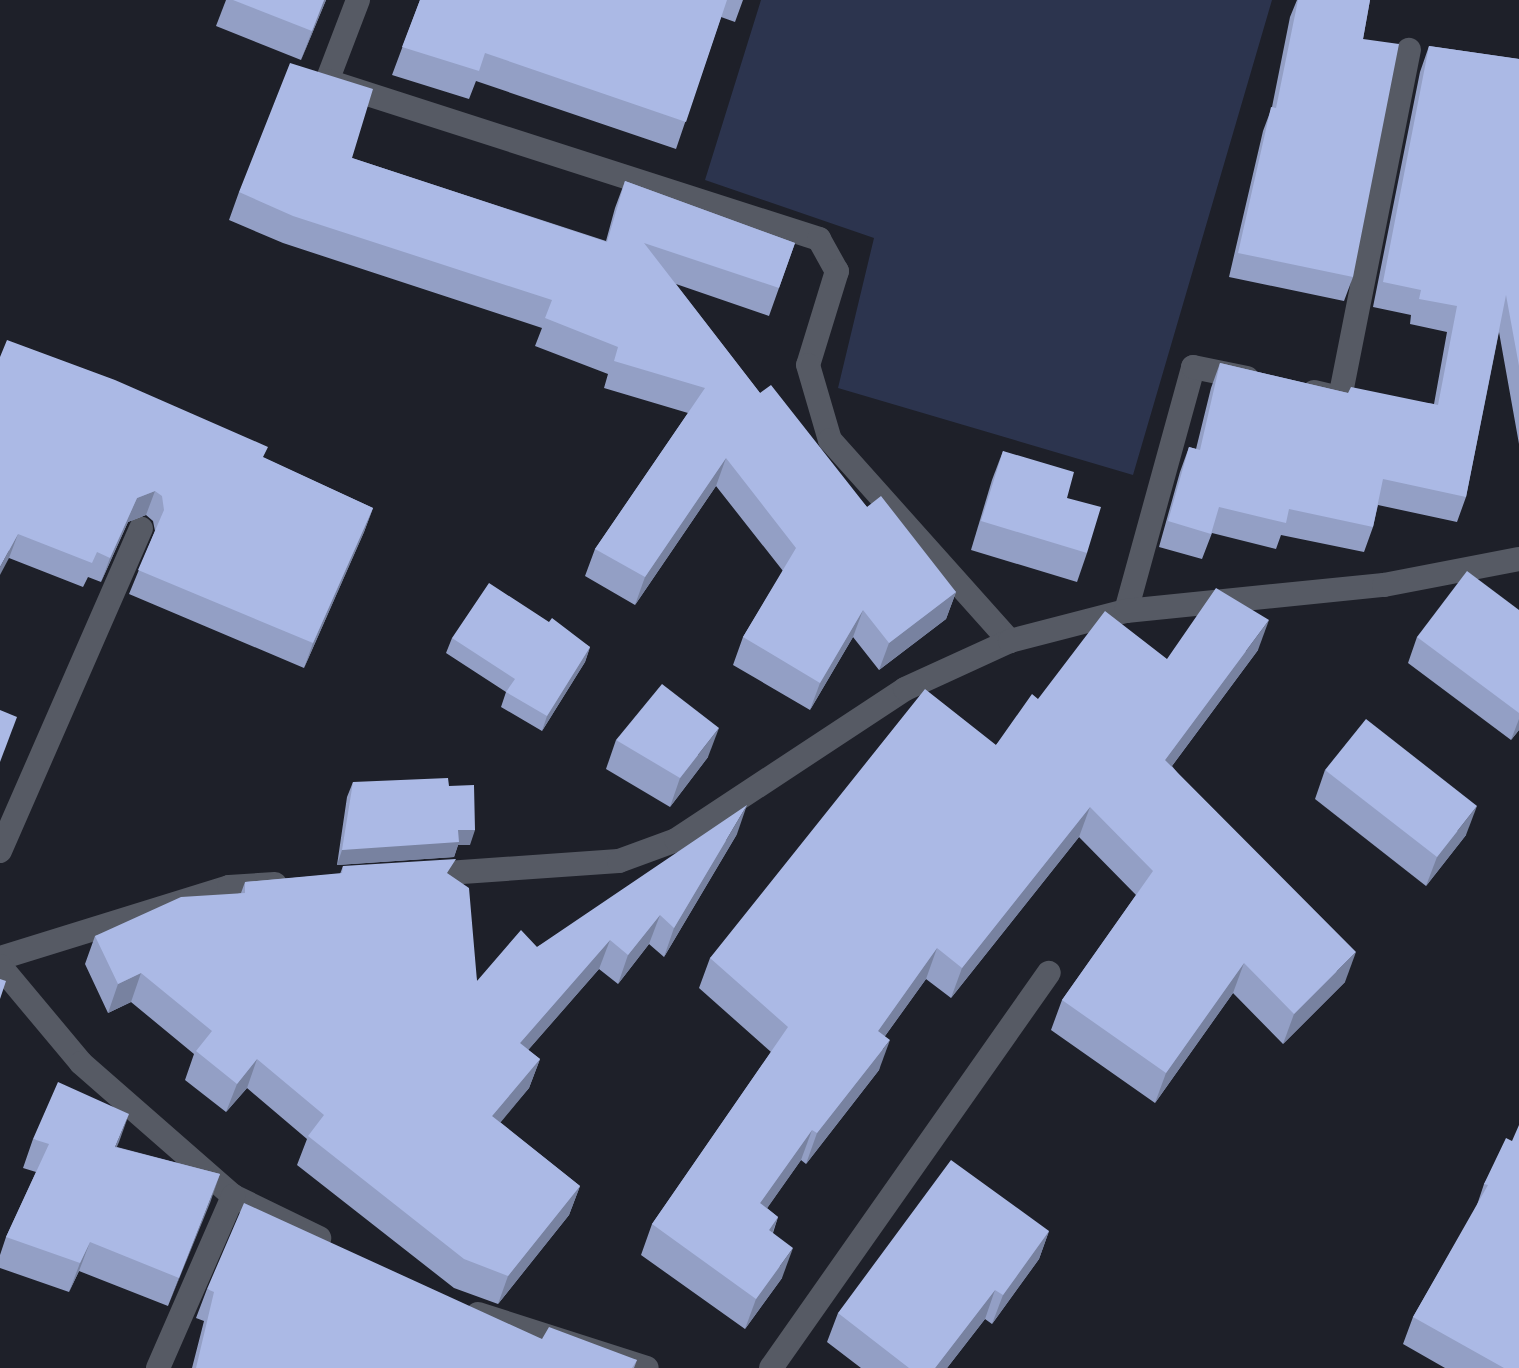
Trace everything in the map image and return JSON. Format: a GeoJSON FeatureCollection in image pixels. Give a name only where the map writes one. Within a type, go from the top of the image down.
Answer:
{"type":"FeatureCollection","features":[{"type":"Feature","properties":{"kind":"street"},"geometry":{"type":"LineString","coordinates":[[358,0],[327,81],[819,239],[837,271],[808,365],[830,440],[1010,641]]}},
{"type":"Feature","properties":{"kind":"street"},"geometry":{"type":"LineString","coordinates":[[1296,388],[1340,398],[1409,50]]}},
{"type":"Feature","properties":{"kind":"street"},"geometry":{"type":"LineString","coordinates":[[1126,611],[1193,367],[1267,382]]}},
{"type":"Feature","properties":{"kind":"street"},"geometry":{"type":"LineString","coordinates":[[0,851],[141,529]]}},
{"type":"Feature","properties":{"kind":"street"},"geometry":{"type":"LineString","coordinates":[[387,877],[619,861],[676,840],[905,689],[1010,641],[1126,611],[1384,585],[1519,559]]}},
{"type":"Feature","properties":{"kind":"street"},"geometry":{"type":"LineString","coordinates":[[0,958],[229,887],[308,882]]}},
{"type":"Feature","properties":{"kind":"street"},"geometry":{"type":"LineString","coordinates":[[0,966],[81,1063],[233,1196],[347,1252]]}},
{"type":"Feature","properties":{"kind":"street"},"geometry":{"type":"LineString","coordinates":[[771,1368],[1049,973]]}},
{"type":"Feature","properties":{"kind":"street"},"geometry":{"type":"LineString","coordinates":[[158,1368],[233,1196]]}},
{"type":"Feature","properties":{"kind":"street"},"geometry":{"type":"LineString","coordinates":[[460,1308],[647,1368]]}},
{"type":"Feature","properties":{"kind":"shaded area"},"geometry":{"type":"Polygon","coordinates":[[[761,0],[1272,0],[1133,475],[838,388],[874,238],[705,180],[761,0]]]}},
{"type":"Feature","properties":{"kind":"building"},"geometry":{"type":"Polygon","coordinates":[[[233,0],[324,0],[312,31],[233,0]]]}},
{"type":"Feature","properties":{"kind":"building"},"geometry":{"type":"Polygon","coordinates":[[[420,0],[727,0],[686,122],[485,53],[479,71],[402,47],[420,0]]]}},
{"type":"Feature","properties":{"kind":"building"},"geometry":{"type":"Polygon","coordinates":[[[1298,0],[1370,0],[1363,39],[1399,44],[1353,277],[1238,253],[1271,107],[1276,108],[1298,0]]]}},
{"type":"Feature","properties":{"kind":"building"},"geometry":{"type":"Polygon","coordinates":[[[1429,46],[1519,59],[1519,366],[1506,295],[1466,497],[1383,479],[1373,527],[1289,509],[1286,523],[1219,507],[1211,534],[1168,521],[1189,447],[1200,450],[1220,363],[1348,393],[1351,387],[1438,405],[1457,306],[1419,299],[1421,290],[1383,282],[1429,46]]]}},
{"type":"Feature","properties":{"kind":"building"},"geometry":{"type":"Polygon","coordinates":[[[290,63],[373,89],[352,158],[607,242],[625,181],[795,243],[779,288],[644,243],[760,393],[771,385],[867,507],[881,496],[956,592],[889,643],[863,610],[820,683],[743,637],[796,548],[726,458],[645,577],[595,549],[705,388],[614,361],[618,347],[545,318],[552,300],[293,216],[239,192],[290,63]]]}},
{"type":"Feature","properties":{"kind":"building"},"geometry":{"type":"Polygon","coordinates":[[[7,340],[115,380],[268,447],[263,457],[373,508],[313,643],[138,570],[164,510],[162,496],[155,491],[137,498],[110,558],[97,552],[92,563],[18,534],[0,567],[0,357],[7,340]]]}},
{"type":"Feature","properties":{"kind":"building"},"geometry":{"type":"Polygon","coordinates":[[[1003,451],[1074,472],[1067,498],[1101,507],[1087,553],[981,521],[1003,451]]]}},
{"type":"Feature","properties":{"kind":"building"},"geometry":{"type":"Polygon","coordinates":[[[1467,571],[1519,610],[1519,713],[1417,637],[1467,571]]]}},
{"type":"Feature","properties":{"kind":"building"},"geometry":{"type":"Polygon","coordinates":[[[489,583],[549,622],[552,618],[590,647],[547,716],[506,692],[515,679],[452,638],[489,583]]]}},
{"type":"Feature","properties":{"kind":"building"},"geometry":{"type":"Polygon","coordinates":[[[1216,588],[1269,620],[1165,760],[1356,952],[1294,1014],[1244,963],[1166,1073],[1062,1000],[1153,871],[1090,807],[962,968],[937,948],[878,1031],[890,1040],[817,1133],[812,1130],[760,1203],[778,1217],[769,1230],[793,1248],[756,1299],[652,1224],[788,1027],[710,958],[925,689],[996,745],[1032,694],[1038,699],[1105,611],[1167,659],[1216,588]]]}},
{"type":"Feature","properties":{"kind":"building"},"geometry":{"type":"Polygon","coordinates":[[[662,684],[719,728],[680,778],[616,740],[662,684]]]}},
{"type":"Feature","properties":{"kind":"building"},"geometry":{"type":"Polygon","coordinates":[[[0,710],[17,717],[0,762],[0,710]]]}},
{"type":"Feature","properties":{"kind":"building"},"geometry":{"type":"Polygon","coordinates":[[[1366,719],[1477,806],[1437,857],[1325,770],[1366,719]]]}},
{"type":"Feature","properties":{"kind":"building"},"geometry":{"type":"Polygon","coordinates":[[[448,778],[449,786],[474,785],[475,830],[458,830],[459,842],[342,850],[353,782],[448,778]]]}},
{"type":"Feature","properties":{"kind":"building"},"geometry":{"type":"Polygon","coordinates":[[[747,805],[674,928],[660,915],[628,955],[610,940],[520,1043],[540,1059],[492,1116],[580,1186],[508,1276],[464,1259],[308,1136],[324,1115],[257,1059],[237,1084],[196,1051],[212,1031],[141,973],[118,984],[95,936],[181,897],[245,893],[245,882],[342,873],[343,866],[456,859],[447,873],[469,888],[477,981],[521,930],[537,947],[747,805]]]}},
{"type":"Feature","properties":{"kind":"building"},"geometry":{"type":"Polygon","coordinates":[[[0,979],[6,981],[0,999],[0,979]]]}},
{"type":"Feature","properties":{"kind":"building"},"geometry":{"type":"Polygon","coordinates":[[[58,1082],[129,1114],[115,1147],[220,1174],[179,1278],[90,1242],[80,1263],[6,1237],[49,1144],[33,1139],[58,1082]]]}},
{"type":"Feature","properties":{"kind":"building"},"geometry":{"type":"Polygon","coordinates":[[[1519,1125],[1519,1368],[1504,1368],[1413,1317],[1488,1185],[1484,1184],[1506,1138],[1512,1141],[1519,1125]]]}},
{"type":"Feature","properties":{"kind":"building"},"geometry":{"type":"Polygon","coordinates":[[[951,1160],[1049,1231],[1003,1295],[995,1290],[935,1368],[909,1368],[838,1313],[951,1160]]]}},
{"type":"Feature","properties":{"kind":"building"},"geometry":{"type":"Polygon","coordinates":[[[244,1203],[542,1339],[549,1327],[637,1360],[632,1368],[196,1368],[214,1292],[207,1289],[244,1203]]]}}]}
